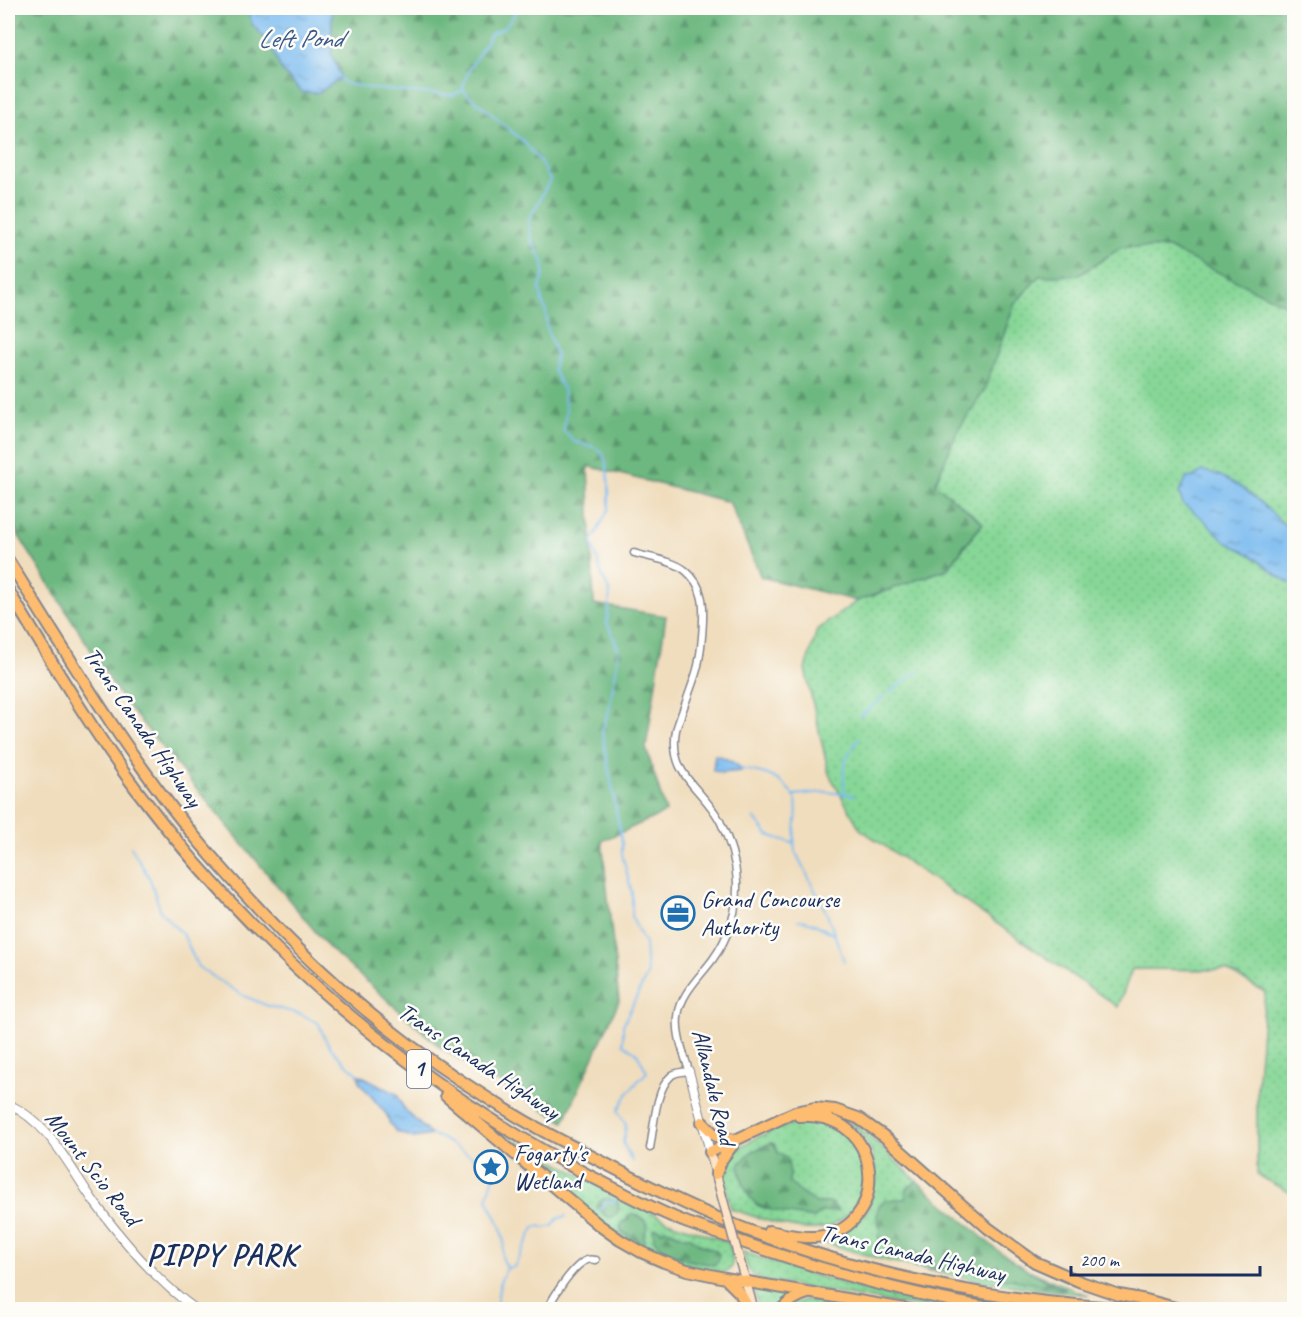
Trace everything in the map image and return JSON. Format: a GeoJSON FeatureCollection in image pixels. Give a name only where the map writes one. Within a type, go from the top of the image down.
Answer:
{"type":"FeatureCollection","features":[{"type":"Feature","properties":{"kind":"highway","name":"Trans Canada Highway"},"geometry":{"type":"LineString","coordinates":[[8,560],[88,687],[164,798],[219,865],[306,956],[357,1002],[409,1044],[470,1087],[527,1122],[669,1197],[733,1224],[798,1247],[854,1264],[932,1283],[1006,1296],[1072,1304],[1155,1310]]}},
{"type":"Feature","properties":{"kind":"highway","name":"Trans Canada Highway"},"geometry":{"type":"LineString","coordinates":[[8,590],[101,739],[135,788],[222,892],[305,978],[384,1044],[447,1090],[502,1127],[586,1173],[686,1222],[851,1277],[920,1294],[1002,1310]]}},
{"type":"Feature","properties":{"kind":"highway"},"geometry":{"type":"LineString","coordinates":[[384,1044],[577,1207],[620,1240],[641,1252],[687,1270],[911,1310]]}},
{"type":"Feature","properties":{"kind":"highway"},"geometry":{"type":"LineString","coordinates":[[710,1152],[795,1112],[815,1108],[835,1110],[858,1118],[885,1137],[988,1228],[1035,1262],[1119,1295],[1183,1310]]}},
{"type":"Feature","properties":{"kind":"highway"},"geometry":{"type":"LineString","coordinates":[[733,1224],[802,1237],[817,1237],[832,1234],[841,1229],[851,1221],[864,1204],[870,1181],[869,1166],[865,1154],[847,1128],[830,1119],[805,1115],[775,1121]]}},
{"type":"Feature","properties":{"kind":"highway"},"geometry":{"type":"LineString","coordinates":[[702,1122],[716,1136],[736,1140]]}},
{"type":"Feature","properties":{"kind":"highway"},"geometry":{"type":"LineString","coordinates":[[716,1174],[725,1154],[736,1140]]}},
{"type":"Feature","properties":{"kind":"highway"},"geometry":{"type":"LineString","coordinates":[[725,1278],[740,1293],[748,1310]]}},
{"type":"Feature","properties":{"kind":"highway"},"geometry":{"type":"LineString","coordinates":[[781,1310],[788,1302],[808,1293]]}},
{"type":"Feature","properties":{"kind":"main road","name":"Allandale Road"},"geometry":{"type":"LineString","coordinates":[[710,1152],[754,1310]]}},
{"type":"Feature","properties":{"kind":"street","name":"Allandale Road"},"geometry":{"type":"LineString","coordinates":[[634,553],[681,567],[689,573],[702,596],[700,656],[697,672],[676,730],[675,751],[684,775],[720,820],[729,842],[737,879],[735,909],[723,943],[691,987],[679,1012],[678,1035],[710,1152]]}},
{"type":"Feature","properties":{"kind":"street"},"geometry":{"type":"LineString","coordinates":[[650,1148],[664,1084],[675,1073],[689,1071]]}},
{"type":"Feature","properties":{"kind":"street","name":"Mount Scio Road"},"geometry":{"type":"LineString","coordinates":[[8,1104],[48,1134],[95,1203],[117,1230],[163,1282],[197,1310]]}},
{"type":"Feature","properties":{"kind":"street"},"geometry":{"type":"LineString","coordinates":[[547,1310],[562,1285],[578,1266],[586,1260],[596,1260]]}},
{"type":"Feature","properties":{"kind":"green space"},"geometry":{"type":"Polygon","coordinates":[[[8,8],[250,8],[253,23],[270,45],[282,71],[341,78],[331,53],[332,8],[1294,8],[1294,309],[1168,248],[1122,247],[1079,275],[1039,276],[1014,305],[984,391],[957,432],[935,484],[983,523],[947,569],[857,601],[761,577],[729,502],[588,466],[594,604],[666,616],[646,748],[666,812],[602,841],[619,1001],[564,1122],[440,1047],[329,948],[122,699],[8,519],[8,8]]]}},
{"type":"Feature","properties":{"kind":"green space"},"geometry":{"type":"Polygon","coordinates":[[[1122,247],[1168,248],[1294,304],[1294,1195],[1257,1175],[1257,1089],[1265,992],[1226,970],[1132,969],[1118,1007],[860,829],[829,774],[805,669],[817,630],[857,601],[947,569],[983,523],[935,484],[957,432],[984,391],[1014,305],[1039,276],[1079,275],[1122,247]]]}},
{"type":"Feature","properties":{"kind":"green space"},"geometry":{"type":"Polygon","coordinates":[[[845,1119],[858,1126],[917,1181],[908,1189],[905,1199],[885,1200],[877,1217],[880,1229],[928,1270],[850,1251],[817,1240],[855,1223],[865,1214],[870,1203],[875,1170],[874,1160],[867,1142],[845,1119]]]}},
{"type":"Feature","properties":{"kind":"green space"},"geometry":{"type":"Polygon","coordinates":[[[814,1122],[837,1129],[855,1146],[862,1160],[864,1175],[862,1190],[856,1204],[846,1216],[833,1225],[817,1229],[797,1228],[731,1209],[722,1172],[729,1157],[741,1146],[788,1125],[814,1122]],[[770,1143],[750,1153],[741,1176],[748,1194],[757,1205],[814,1218],[832,1203],[816,1203],[789,1182],[790,1172],[774,1144],[770,1143]]]}},
{"type":"Feature","properties":{"kind":"green space"},"geometry":{"type":"Polygon","coordinates":[[[500,1133],[668,1221],[728,1242],[733,1258],[731,1268],[724,1273],[671,1261],[633,1244],[598,1220],[498,1135],[500,1133]],[[635,1214],[622,1223],[622,1232],[642,1244],[644,1220],[635,1214]],[[656,1228],[654,1240],[675,1255],[713,1265],[709,1248],[691,1238],[656,1228]]]}},
{"type":"Feature","properties":{"kind":"green space"},"geometry":{"type":"Polygon","coordinates":[[[770,1143],[774,1144],[778,1153],[787,1158],[790,1172],[789,1182],[816,1203],[832,1203],[838,1211],[820,1212],[815,1218],[775,1211],[755,1203],[746,1190],[739,1165],[750,1153],[770,1143]]]}},
{"type":"Feature","properties":{"kind":"green space"},"geometry":{"type":"Polygon","coordinates":[[[917,1181],[996,1249],[1029,1271],[1066,1290],[952,1268],[929,1271],[891,1251],[878,1237],[880,1229],[877,1217],[878,1207],[885,1200],[905,1199],[907,1189],[917,1181]]]}},
{"type":"Feature","properties":{"kind":"green space"},"geometry":{"type":"Polygon","coordinates":[[[604,1199],[618,1201],[619,1208],[613,1217],[607,1217],[597,1207],[604,1199]]]}},
{"type":"Feature","properties":{"kind":"green space"},"geometry":{"type":"Polygon","coordinates":[[[631,1214],[635,1214],[648,1224],[642,1244],[622,1232],[620,1227],[631,1214]]]}},
{"type":"Feature","properties":{"kind":"green space"},"geometry":{"type":"Polygon","coordinates":[[[653,1229],[691,1237],[699,1244],[716,1251],[719,1254],[718,1262],[713,1265],[685,1259],[665,1250],[654,1240],[653,1229]]]}},
{"type":"Feature","properties":{"kind":"green space"},"geometry":{"type":"Polygon","coordinates":[[[743,1252],[847,1285],[954,1309],[930,1309],[765,1281],[751,1273],[743,1252]]]}},
{"type":"Feature","properties":{"kind":"green space"},"geometry":{"type":"Polygon","coordinates":[[[952,1268],[1063,1289],[1029,1270],[1089,1295],[986,1281],[931,1271],[952,1268]]]}},
{"type":"Feature","properties":{"kind":"green space"},"geometry":{"type":"Polygon","coordinates":[[[753,1288],[793,1294],[776,1309],[759,1309],[753,1288]]]}},
{"type":"Feature","properties":{"kind":"green space"},"geometry":{"type":"Polygon","coordinates":[[[804,1300],[866,1309],[819,1307],[820,1309],[786,1310],[804,1300]]]}},
{"type":"Feature","properties":{"kind":"water","name":"Left Pond"},"geometry":{"type":"Polygon","coordinates":[[[250,8],[332,8],[331,53],[341,78],[318,93],[302,92],[282,71],[269,43],[252,24],[249,15],[250,8]]]}},
{"type":"Feature","properties":{"kind":"water"},"geometry":{"type":"Polygon","coordinates":[[[1202,471],[1227,479],[1252,495],[1294,534],[1294,585],[1251,555],[1226,542],[1202,518],[1183,504],[1179,492],[1187,478],[1202,471]]]}},
{"type":"Feature","properties":{"kind":"water"},"geometry":{"type":"Polygon","coordinates":[[[715,755],[732,762],[741,768],[741,771],[721,773],[713,770],[715,755]]]}},
{"type":"Feature","properties":{"kind":"water"},"geometry":{"type":"Polygon","coordinates":[[[358,1074],[397,1094],[404,1109],[431,1135],[414,1138],[397,1132],[390,1124],[387,1115],[360,1083],[358,1074]]]}},
{"type":"Feature","properties":{"kind":"waterway"},"geometry":{"type":"LineString","coordinates":[[463,89],[471,66],[491,34],[505,27],[519,8]]}},
{"type":"Feature","properties":{"kind":"waterway"},"geometry":{"type":"LineString","coordinates":[[341,78],[343,83],[374,89],[453,95],[463,90]]}},
{"type":"Feature","properties":{"kind":"waterway"},"geometry":{"type":"LineString","coordinates":[[463,90],[524,142],[540,162],[550,180],[528,222],[532,241],[543,262],[544,273],[540,288],[546,311],[547,329],[556,355],[553,370],[563,389],[566,410],[564,431],[575,442],[601,451],[606,462],[609,509],[593,539]]}},
{"type":"Feature","properties":{"kind":"waterway"},"geometry":{"type":"LineString","coordinates":[[592,542],[601,573],[610,593],[607,623],[618,648],[609,710],[602,731],[622,854],[632,893],[632,918],[645,944],[647,975],[623,1025],[623,1044],[636,1052],[647,1072],[630,1090],[618,1111],[626,1125],[623,1143],[632,1161]]}},
{"type":"Feature","properties":{"kind":"waterway"},"geometry":{"type":"LineString","coordinates":[[890,692],[918,671]]}},
{"type":"Feature","properties":{"kind":"waterway"},"geometry":{"type":"LineString","coordinates":[[860,716],[886,695]]}},
{"type":"Feature","properties":{"kind":"waterway"},"geometry":{"type":"LineString","coordinates":[[853,747],[859,738]]}},
{"type":"Feature","properties":{"kind":"waterway"},"geometry":{"type":"LineString","coordinates":[[845,793],[845,765],[851,750]]}},
{"type":"Feature","properties":{"kind":"waterway"},"geometry":{"type":"LineString","coordinates":[[741,769],[778,780],[795,798]]}},
{"type":"Feature","properties":{"kind":"waterway"},"geometry":{"type":"LineString","coordinates":[[793,795],[826,792],[853,795]]}},
{"type":"Feature","properties":{"kind":"waterway"},"geometry":{"type":"LineString","coordinates":[[796,801],[795,851],[827,914],[844,961]]}},
{"type":"Feature","properties":{"kind":"waterway"},"geometry":{"type":"LineString","coordinates":[[754,818],[768,835],[793,843]]}},
{"type":"Feature","properties":{"kind":"waterway"},"geometry":{"type":"LineString","coordinates":[[131,847],[150,879],[161,912],[184,936],[198,967],[244,996],[268,1006],[301,1014],[319,1024],[330,1047],[358,1074]]}},
{"type":"Feature","properties":{"kind":"waterway"},"geometry":{"type":"LineString","coordinates":[[798,920],[812,923],[833,934]]}},
{"type":"Feature","properties":{"kind":"waterway"},"geometry":{"type":"LineString","coordinates":[[431,1135],[439,1137],[490,1167],[494,1175],[487,1199],[500,1225],[504,1242],[502,1257],[507,1268]]}},
{"type":"Feature","properties":{"kind":"waterway"},"geometry":{"type":"LineString","coordinates":[[599,1209],[606,1201],[613,1202],[620,1197]]}},
{"type":"Feature","properties":{"kind":"waterway"},"geometry":{"type":"LineString","coordinates":[[496,1310],[500,1282],[507,1268],[514,1267],[534,1228],[553,1226],[557,1219],[566,1216]]}},
{"type":"Feature","properties":{"kind":"place","name":"Grand Concourse Authority"},"geometry":{"type":"Point","coordinates":[678,913]}},
{"type":"Feature","properties":{"kind":"place","name":"Fogarty's Wetland"},"geometry":{"type":"Point","coordinates":[491,1167]}},
{"type":"Feature","properties":{"kind":"district","name":"PIPPY PARK"},"geometry":{"type":"Point","coordinates":[222,1255]}}]}
